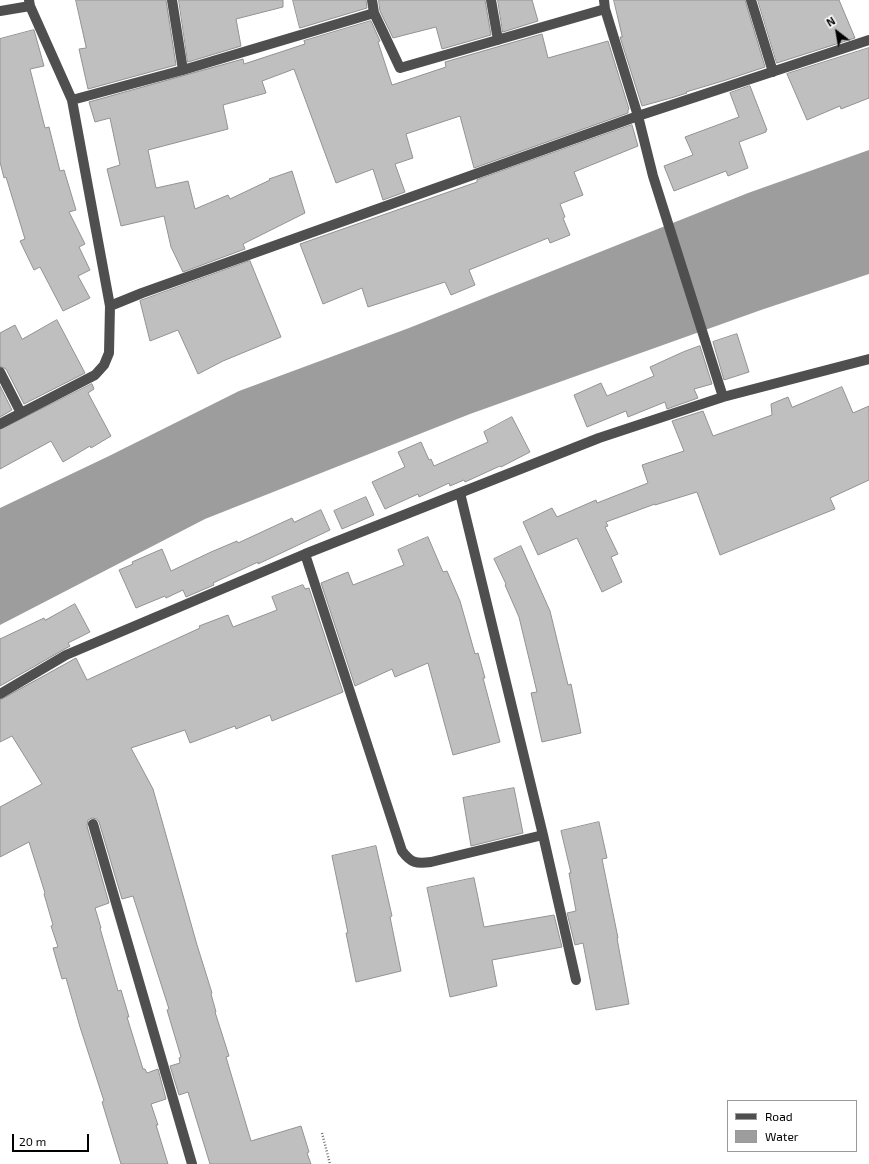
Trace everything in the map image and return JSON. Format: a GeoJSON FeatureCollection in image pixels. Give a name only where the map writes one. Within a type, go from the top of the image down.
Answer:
{"type":"FeatureCollection","features":[{"type":"Feature","properties":{"kind":"street"},"geometry":{"type":"LineString","coordinates":[[172,0],[183,70]]}},
{"type":"Feature","properties":{"kind":"street"},"geometry":{"type":"LineString","coordinates":[[372,0],[374,13],[400,68],[498,40],[605,4],[638,116],[653,176],[723,397]]}},
{"type":"Feature","properties":{"kind":"street"},"geometry":{"type":"LineString","coordinates":[[490,0],[498,40]]}},
{"type":"Feature","properties":{"kind":"street"},"geometry":{"type":"LineString","coordinates":[[751,0],[773,72]]}},
{"type":"Feature","properties":{"kind":"street"},"geometry":{"type":"LineString","coordinates":[[0,10],[30,3],[72,100],[110,306],[109,353],[104,365],[95,375],[0,424]]}},
{"type":"Feature","properties":{"kind":"street"},"geometry":{"type":"LineString","coordinates":[[72,100],[183,70],[374,13]]}},
{"type":"Feature","properties":{"kind":"street"},"geometry":{"type":"LineString","coordinates":[[110,306],[142,293],[638,116],[869,40]]}},
{"type":"Feature","properties":{"kind":"street"},"geometry":{"type":"LineString","coordinates":[[0,694],[66,655],[305,554],[599,438],[723,397],[869,359]]}},
{"type":"Feature","properties":{"kind":"street"},"geometry":{"type":"LineString","coordinates":[[0,372],[21,413]]}},
{"type":"Feature","properties":{"kind":"street"},"geometry":{"type":"LineString","coordinates":[[460,493],[543,835],[576,980]]}},
{"type":"Feature","properties":{"kind":"street"},"geometry":{"type":"LineString","coordinates":[[305,554],[402,851],[409,860],[419,863],[431,862],[543,835]]}},
{"type":"Feature","properties":{"kind":"street"},"geometry":{"type":"LineString","coordinates":[[93,824],[192,1164]]}},
{"type":"Feature","properties":{"kind":"path"},"geometry":{"type":"LineString","coordinates":[[322,1133],[330,1164]]}},
{"type":"Feature","properties":{"kind":"water"},"geometry":{"type":"Polygon","coordinates":[[[869,150],[869,274],[761,310],[470,414],[205,519],[0,625],[0,508],[109,456],[239,391],[409,328],[748,193],[869,150]]]}},
{"type":"Feature","properties":{"kind":"building"},"geometry":{"type":"Polygon","coordinates":[[[76,0],[166,0],[176,65],[88,89],[79,49],[86,48],[76,0]]]}},
{"type":"Feature","properties":{"kind":"building"},"geometry":{"type":"Polygon","coordinates":[[[179,0],[283,0],[283,7],[236,19],[241,46],[188,62],[179,0]]]}},
{"type":"Feature","properties":{"kind":"building"},"geometry":{"type":"Polygon","coordinates":[[[293,0],[366,0],[367,8],[300,28],[293,0]]]}},
{"type":"Feature","properties":{"kind":"building"},"geometry":{"type":"Polygon","coordinates":[[[379,0],[485,0],[491,35],[442,49],[436,27],[393,38],[380,11],[379,0]]]}},
{"type":"Feature","properties":{"kind":"building"},"geometry":{"type":"Polygon","coordinates":[[[498,0],[532,0],[538,21],[503,32],[498,0]]]}},
{"type":"Feature","properties":{"kind":"building"},"geometry":{"type":"Polygon","coordinates":[[[614,0],[745,0],[765,67],[686,92],[687,93],[642,106],[620,37],[622,37],[614,0]]]}},
{"type":"Feature","properties":{"kind":"building"},"geometry":{"type":"Polygon","coordinates":[[[758,0],[839,0],[855,38],[777,63],[758,0]]]}},
{"type":"Feature","properties":{"kind":"building"},"geometry":{"type":"Polygon","coordinates":[[[371,21],[380,41],[378,42],[392,85],[446,67],[445,62],[542,34],[548,58],[608,41],[629,109],[628,113],[474,168],[460,116],[406,134],[413,158],[395,164],[405,192],[383,200],[373,169],[336,183],[294,69],[262,81],[266,93],[223,105],[228,129],[148,150],[156,188],[188,181],[195,209],[228,195],[230,199],[270,180],[269,179],[292,171],[305,213],[243,244],[245,249],[183,272],[171,247],[164,216],[121,226],[107,169],[120,165],[110,118],[95,122],[89,102],[243,59],[244,64],[305,44],[304,41],[371,21]]]}},
{"type":"Feature","properties":{"kind":"building"},"geometry":{"type":"Polygon","coordinates":[[[34,30],[44,66],[30,69],[45,128],[49,127],[60,171],[64,170],[76,210],[69,212],[85,244],[79,247],[90,270],[78,276],[90,298],[63,311],[40,267],[34,270],[20,241],[25,239],[0,162],[0,39],[34,30]]]}},
{"type":"Feature","properties":{"kind":"building"},"geometry":{"type":"Polygon","coordinates":[[[869,48],[869,98],[841,109],[840,106],[807,120],[787,74],[869,48]]]}},
{"type":"Feature","properties":{"kind":"building"},"geometry":{"type":"Polygon","coordinates":[[[750,86],[767,130],[766,132],[739,142],[748,168],[728,176],[726,171],[674,191],[664,166],[693,155],[685,137],[739,117],[730,93],[750,86]]]}},
{"type":"Feature","properties":{"kind":"building"},"geometry":{"type":"Polygon","coordinates":[[[632,125],[638,146],[574,172],[583,195],[560,204],[565,217],[563,218],[570,235],[550,243],[548,238],[469,270],[475,285],[451,295],[445,282],[368,307],[362,288],[323,304],[300,244],[477,182],[477,180],[632,125]]]}},
{"type":"Feature","properties":{"kind":"building"},"geometry":{"type":"Polygon","coordinates":[[[250,261],[281,337],[223,361],[198,374],[178,330],[150,341],[140,301],[250,261]]]}},
{"type":"Feature","properties":{"kind":"building"},"geometry":{"type":"Polygon","coordinates":[[[57,320],[85,373],[24,404],[6,369],[0,366],[0,333],[15,325],[22,339],[57,320]]]}},
{"type":"Feature","properties":{"kind":"building"},"geometry":{"type":"Polygon","coordinates":[[[737,334],[749,372],[724,380],[713,342],[737,334]]]}},
{"type":"Feature","properties":{"kind":"building"},"geometry":{"type":"Polygon","coordinates":[[[700,346],[712,384],[694,389],[698,398],[667,409],[665,402],[628,417],[626,411],[587,427],[574,395],[601,383],[607,396],[654,376],[650,367],[700,346]]]}},
{"type":"Feature","properties":{"kind":"building"},"geometry":{"type":"Polygon","coordinates":[[[92,384],[94,389],[88,393],[111,436],[91,448],[90,446],[63,462],[51,441],[0,469],[0,430],[92,384]]]}},
{"type":"Feature","properties":{"kind":"building"},"geometry":{"type":"Polygon","coordinates":[[[0,386],[12,410],[0,417],[0,386]]]}},
{"type":"Feature","properties":{"kind":"building"},"geometry":{"type":"Polygon","coordinates":[[[842,387],[853,413],[869,406],[869,480],[830,498],[835,509],[720,555],[697,492],[655,504],[606,522],[608,526],[605,527],[618,554],[611,557],[622,582],[602,592],[577,538],[538,555],[523,522],[552,508],[557,517],[596,500],[597,503],[648,483],[642,465],[684,451],[672,421],[703,411],[713,436],[772,415],[771,404],[788,397],[792,407],[842,387]]]}},
{"type":"Feature","properties":{"kind":"building"},"geometry":{"type":"Polygon","coordinates":[[[512,417],[530,452],[501,467],[500,466],[465,482],[464,480],[450,486],[449,483],[419,497],[418,494],[385,509],[372,482],[405,467],[398,452],[421,442],[429,460],[431,459],[434,466],[488,442],[484,432],[512,417]]]}},
{"type":"Feature","properties":{"kind":"building"},"geometry":{"type":"Polygon","coordinates":[[[366,497],[374,515],[342,529],[334,511],[366,497]]]}},
{"type":"Feature","properties":{"kind":"building"},"geometry":{"type":"Polygon","coordinates":[[[321,510],[330,530],[258,564],[258,562],[213,583],[214,585],[186,597],[183,590],[166,598],[165,596],[136,608],[119,570],[133,564],[132,562],[162,549],[171,571],[211,552],[237,541],[238,543],[292,518],[294,522],[321,510]]]}},
{"type":"Feature","properties":{"kind":"building"},"geometry":{"type":"Polygon","coordinates":[[[428,537],[443,572],[447,571],[460,601],[475,654],[478,653],[500,742],[453,755],[428,663],[395,677],[392,669],[355,686],[321,583],[348,572],[353,585],[404,565],[398,550],[428,537]]]}},
{"type":"Feature","properties":{"kind":"building"},"geometry":{"type":"Polygon","coordinates":[[[521,546],[550,611],[568,685],[571,684],[581,733],[542,742],[531,693],[537,692],[519,617],[494,559],[521,546]]]}},
{"type":"Feature","properties":{"kind":"building"},"geometry":{"type":"Polygon","coordinates":[[[303,585],[305,589],[309,588],[343,692],[272,721],[270,715],[236,729],[235,726],[190,743],[185,730],[131,748],[153,789],[212,993],[215,1012],[229,1056],[226,1057],[251,1141],[301,1126],[311,1164],[210,1164],[188,1092],[179,1095],[170,1066],[180,1063],[179,1058],[181,1057],[167,1010],[169,1009],[133,896],[122,899],[99,822],[97,819],[92,818],[88,820],[87,826],[109,903],[95,908],[100,928],[118,991],[121,990],[129,1017],[127,1017],[143,1069],[145,1069],[147,1073],[158,1069],[166,1099],[151,1104],[168,1164],[121,1164],[102,1102],[104,1101],[66,978],[62,979],[53,948],[58,947],[51,926],[53,925],[44,894],[45,893],[29,842],[0,857],[0,807],[42,784],[12,736],[0,742],[0,700],[76,658],[87,680],[200,628],[199,626],[228,615],[233,627],[277,610],[272,597],[303,585]]]}},
{"type":"Feature","properties":{"kind":"building"},"geometry":{"type":"Polygon","coordinates":[[[75,604],[90,632],[68,643],[70,646],[0,686],[0,639],[44,618],[45,620],[75,604]]]}},
{"type":"Feature","properties":{"kind":"building"},"geometry":{"type":"Polygon","coordinates":[[[514,788],[523,833],[471,846],[463,798],[514,788]]]}},
{"type":"Feature","properties":{"kind":"building"},"geometry":{"type":"Polygon","coordinates":[[[599,822],[607,858],[602,859],[618,938],[629,1004],[596,1010],[583,943],[575,945],[567,913],[576,911],[569,873],[571,873],[561,831],[599,822]]]}},
{"type":"Feature","properties":{"kind":"building"},"geometry":{"type":"Polygon","coordinates":[[[376,846],[392,916],[390,917],[401,971],[356,982],[346,933],[348,933],[332,856],[376,846]]]}},
{"type":"Feature","properties":{"kind":"building"},"geometry":{"type":"Polygon","coordinates":[[[474,878],[484,927],[554,915],[562,947],[492,960],[497,986],[450,997],[427,888],[474,878]]]}}]}
